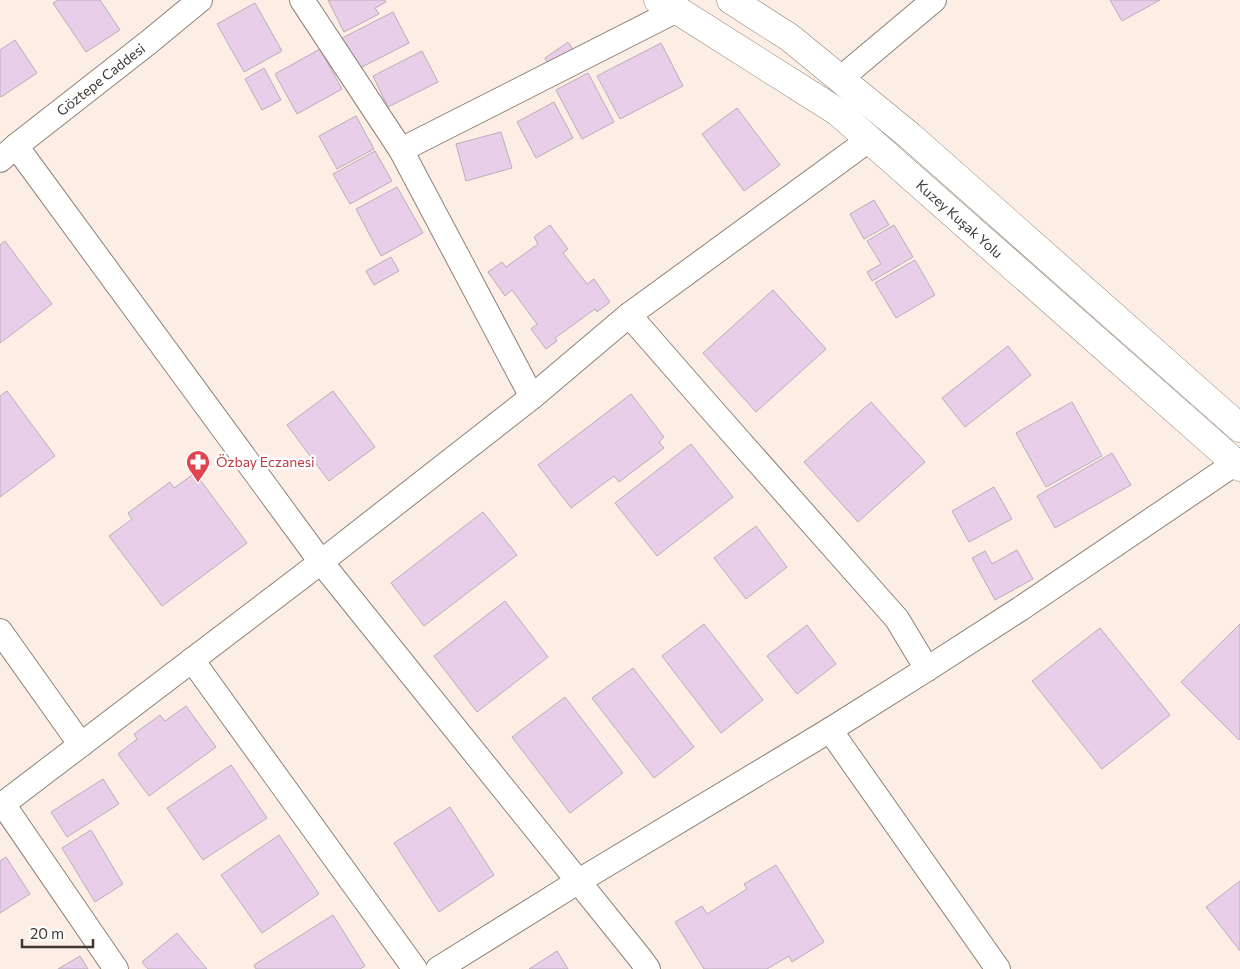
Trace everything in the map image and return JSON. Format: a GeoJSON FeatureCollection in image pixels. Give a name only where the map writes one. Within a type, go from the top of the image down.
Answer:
{"type":"FeatureCollection","features":[{"type":"Feature","properties":{"kind":"main road","name":"Kuzey Kuşak Yolu"},"geometry":{"type":"LineString","coordinates":[[731,0],[789,37],[910,136],[1240,428]]}},
{"type":"Feature","properties":{"kind":"main road","name":"Kuzey Kuşak Yolu"},"geometry":{"type":"LineString","coordinates":[[667,5],[838,112],[1239,463]]}},
{"type":"Feature","properties":{"kind":"street","name":"Göztepe Caddesi"},"geometry":{"type":"LineString","coordinates":[[8,153],[200,0]]}},
{"type":"Feature","properties":{"kind":"street"},"geometry":{"type":"LineString","coordinates":[[302,0],[401,150],[532,397]]}},
{"type":"Feature","properties":{"kind":"street"},"geometry":{"type":"LineString","coordinates":[[840,79],[934,0]]}},
{"type":"Feature","properties":{"kind":"street"},"geometry":{"type":"LineString","coordinates":[[401,150],[667,5]]}},
{"type":"Feature","properties":{"kind":"street"},"geometry":{"type":"LineString","coordinates":[[116,969],[1,804],[321,562],[532,397],[630,315],[870,139]]}},
{"type":"Feature","properties":{"kind":"street"},"geometry":{"type":"LineString","coordinates":[[8,153],[321,562],[648,969]]}},
{"type":"Feature","properties":{"kind":"street"},"geometry":{"type":"LineString","coordinates":[[630,315],[897,619],[927,669]]}},
{"type":"Feature","properties":{"kind":"street"},"geometry":{"type":"LineString","coordinates":[[438,969],[578,881],[830,730],[927,669],[1239,463]]}},
{"type":"Feature","properties":{"kind":"street"},"geometry":{"type":"LineString","coordinates":[[0,631],[80,745]]}},
{"type":"Feature","properties":{"kind":"street"},"geometry":{"type":"LineString","coordinates":[[192,660],[415,969]]}},
{"type":"Feature","properties":{"kind":"street"},"geometry":{"type":"LineString","coordinates":[[830,730],[998,969]]}},
{"type":"Feature","properties":{"kind":"building"},"geometry":{"type":"Polygon","coordinates":[[[58,0],[100,0],[120,30],[86,52],[53,3],[58,0]]]}},
{"type":"Feature","properties":{"kind":"building"},"geometry":{"type":"Polygon","coordinates":[[[328,0],[385,0],[386,2],[375,8],[379,14],[344,32],[328,0]]]}},
{"type":"Feature","properties":{"kind":"building"},"geometry":{"type":"Polygon","coordinates":[[[1110,0],[1160,0],[1122,21],[1110,0]]]}},
{"type":"Feature","properties":{"kind":"building"},"geometry":{"type":"Polygon","coordinates":[[[255,3],[282,51],[244,72],[217,24],[255,3]]]}},
{"type":"Feature","properties":{"kind":"building"},"geometry":{"type":"Polygon","coordinates":[[[393,12],[409,43],[358,69],[342,38],[393,12]]]}},
{"type":"Feature","properties":{"kind":"building"},"geometry":{"type":"Polygon","coordinates":[[[15,40],[37,73],[1,97],[0,50],[15,40]]]}},
{"type":"Feature","properties":{"kind":"building"},"geometry":{"type":"Polygon","coordinates":[[[568,42],[575,52],[551,68],[545,58],[568,42]]]}},
{"type":"Feature","properties":{"kind":"building"},"geometry":{"type":"Polygon","coordinates":[[[661,43],[683,86],[620,119],[597,76],[661,43]]]}},
{"type":"Feature","properties":{"kind":"building"},"geometry":{"type":"Polygon","coordinates":[[[320,49],[342,89],[297,114],[275,74],[320,49]]]}},
{"type":"Feature","properties":{"kind":"building"},"geometry":{"type":"Polygon","coordinates":[[[422,51],[438,82],[388,107],[373,76],[422,51]]]}},
{"type":"Feature","properties":{"kind":"building"},"geometry":{"type":"Polygon","coordinates":[[[264,68],[281,100],[262,110],[245,79],[264,68]]]}},
{"type":"Feature","properties":{"kind":"building"},"geometry":{"type":"Polygon","coordinates":[[[588,73],[614,122],[582,139],[556,90],[588,73]]]}},
{"type":"Feature","properties":{"kind":"building"},"geometry":{"type":"Polygon","coordinates":[[[554,102],[573,138],[536,158],[517,122],[554,102]]]}},
{"type":"Feature","properties":{"kind":"building"},"geometry":{"type":"Polygon","coordinates":[[[737,108],[780,165],[744,191],[702,134],[737,108]]]}},
{"type":"Feature","properties":{"kind":"building"},"geometry":{"type":"Polygon","coordinates":[[[356,116],[374,149],[337,169],[319,136],[356,116]]]}},
{"type":"Feature","properties":{"kind":"building"},"geometry":{"type":"Polygon","coordinates":[[[501,132],[512,168],[466,181],[456,144],[501,132]]]}},
{"type":"Feature","properties":{"kind":"building"},"geometry":{"type":"Polygon","coordinates":[[[375,151],[392,181],[350,204],[333,174],[375,151]]]}},
{"type":"Feature","properties":{"kind":"building"},"geometry":{"type":"Polygon","coordinates":[[[397,187],[423,233],[381,256],[356,209],[397,187]]]}},
{"type":"Feature","properties":{"kind":"building"},"geometry":{"type":"Polygon","coordinates":[[[874,200],[889,225],[864,239],[850,214],[874,200]]]}},
{"type":"Feature","properties":{"kind":"building"},"geometry":{"type":"Polygon","coordinates":[[[550,225],[568,249],[563,253],[587,284],[594,279],[610,302],[597,312],[595,309],[555,338],[557,341],[546,349],[531,329],[537,324],[512,290],[505,296],[488,272],[502,262],[506,267],[538,244],[534,237],[550,225]]]}},
{"type":"Feature","properties":{"kind":"building"},"geometry":{"type":"Polygon","coordinates":[[[894,225],[913,257],[872,281],[867,272],[881,264],[867,241],[894,225]]]}},
{"type":"Feature","properties":{"kind":"building"},"geometry":{"type":"Polygon","coordinates":[[[5,241],[52,304],[0,343],[0,245],[5,241]]]}},
{"type":"Feature","properties":{"kind":"building"},"geometry":{"type":"Polygon","coordinates":[[[391,257],[399,271],[374,285],[366,271],[391,257]]]}},
{"type":"Feature","properties":{"kind":"building"},"geometry":{"type":"Polygon","coordinates":[[[915,260],[935,295],[896,318],[875,283],[915,260]]]}},
{"type":"Feature","properties":{"kind":"building"},"geometry":{"type":"Polygon","coordinates":[[[773,290],[826,349],[756,412],[703,353],[773,290]]]}},
{"type":"Feature","properties":{"kind":"building"},"geometry":{"type":"Polygon","coordinates":[[[1008,346],[1031,375],[965,427],[942,398],[1008,346]]]}},
{"type":"Feature","properties":{"kind":"building"},"geometry":{"type":"Polygon","coordinates":[[[7,391],[55,456],[0,497],[0,396],[7,391]]]}},
{"type":"Feature","properties":{"kind":"building"},"geometry":{"type":"Polygon","coordinates":[[[333,391],[375,447],[329,481],[287,425],[333,391]]]}},
{"type":"Feature","properties":{"kind":"building"},"geometry":{"type":"Polygon","coordinates":[[[631,394],[664,437],[659,442],[664,448],[619,482],[614,476],[571,508],[538,465],[631,394]]]}},
{"type":"Feature","properties":{"kind":"building"},"geometry":{"type":"Polygon","coordinates":[[[871,402],[925,462],[858,522],[804,462],[871,402]]]}},
{"type":"Feature","properties":{"kind":"building"},"geometry":{"type":"Polygon","coordinates":[[[1072,402],[1102,456],[1046,487],[1016,433],[1072,402]]]}},
{"type":"Feature","properties":{"kind":"building"},"geometry":{"type":"Polygon","coordinates":[[[691,444],[733,497],[657,556],[615,503],[691,444]]]}},
{"type":"Feature","properties":{"kind":"building"},"geometry":{"type":"Polygon","coordinates":[[[1112,453],[1131,485],[1055,528],[1037,496],[1112,453]]]}},
{"type":"Feature","properties":{"kind":"building"},"geometry":{"type":"Polygon","coordinates":[[[195,473],[247,543],[162,606],[109,536],[132,519],[128,513],[170,482],[174,488],[195,473]]]}},
{"type":"Feature","properties":{"kind":"building"},"geometry":{"type":"Polygon","coordinates":[[[994,487],[1012,519],[969,542],[952,511],[994,487]]]}},
{"type":"Feature","properties":{"kind":"building"},"geometry":{"type":"Polygon","coordinates":[[[483,512],[517,555],[424,626],[391,583],[483,512]]]}},
{"type":"Feature","properties":{"kind":"building"},"geometry":{"type":"Polygon","coordinates":[[[756,526],[787,567],[746,599],[714,558],[756,526]]]}},
{"type":"Feature","properties":{"kind":"building"},"geometry":{"type":"Polygon","coordinates":[[[1017,550],[1033,579],[995,600],[972,558],[985,551],[992,564],[1017,550]]]}},
{"type":"Feature","properties":{"kind":"building"},"geometry":{"type":"Polygon","coordinates":[[[505,601],[548,657],[477,712],[434,656],[505,601]]]}},
{"type":"Feature","properties":{"kind":"building"},"geometry":{"type":"Polygon","coordinates":[[[704,624],[763,700],[721,733],[662,656],[704,624]]]}},
{"type":"Feature","properties":{"kind":"building"},"geometry":{"type":"Polygon","coordinates":[[[1240,624],[1240,739],[1239,740],[1181,682],[1240,624]]]}},
{"type":"Feature","properties":{"kind":"building"},"geometry":{"type":"Polygon","coordinates":[[[807,625],[836,664],[797,694],[767,656],[807,625]]]}},
{"type":"Feature","properties":{"kind":"building"},"geometry":{"type":"Polygon","coordinates":[[[1100,628],[1170,715],[1102,769],[1032,681],[1100,628]]]}},
{"type":"Feature","properties":{"kind":"building"},"geometry":{"type":"Polygon","coordinates":[[[633,668],[694,747],[654,778],[592,698],[633,668]]]}},
{"type":"Feature","properties":{"kind":"building"},"geometry":{"type":"Polygon","coordinates":[[[565,697],[623,773],[570,813],[512,737],[565,697]]]}},
{"type":"Feature","properties":{"kind":"building"},"geometry":{"type":"Polygon","coordinates":[[[186,706],[216,747],[149,796],[118,754],[137,739],[134,734],[160,715],[165,721],[186,706]]]}},
{"type":"Feature","properties":{"kind":"building"},"geometry":{"type":"Polygon","coordinates":[[[231,765],[267,818],[203,860],[167,808],[231,765]]]}},
{"type":"Feature","properties":{"kind":"building"},"geometry":{"type":"Polygon","coordinates":[[[103,779],[119,804],[67,837],[51,812],[103,779]]]}},
{"type":"Feature","properties":{"kind":"building"},"geometry":{"type":"Polygon","coordinates":[[[450,807],[494,875],[439,912],[394,843],[450,807]]]}},
{"type":"Feature","properties":{"kind":"building"},"geometry":{"type":"Polygon","coordinates":[[[91,830],[123,884],[95,902],[62,848],[91,830]]]}},
{"type":"Feature","properties":{"kind":"building"},"geometry":{"type":"Polygon","coordinates":[[[279,835],[319,894],[262,933],[221,875],[279,835]]]}},
{"type":"Feature","properties":{"kind":"building"},"geometry":{"type":"Polygon","coordinates":[[[6,857],[30,894],[0,913],[0,861],[6,857]]]}},
{"type":"Feature","properties":{"kind":"building"},"geometry":{"type":"Polygon","coordinates":[[[776,865],[824,942],[792,962],[789,956],[767,969],[704,969],[675,922],[702,906],[707,914],[747,889],[744,884],[776,865]]]}},
{"type":"Feature","properties":{"kind":"building"},"geometry":{"type":"Polygon","coordinates":[[[1240,881],[1240,951],[1206,907],[1240,881]]]}},
{"type":"Feature","properties":{"kind":"building"},"geometry":{"type":"Polygon","coordinates":[[[333,915],[365,966],[360,969],[256,969],[254,965],[333,915]]]}},
{"type":"Feature","properties":{"kind":"building"},"geometry":{"type":"Polygon","coordinates":[[[177,933],[207,969],[148,969],[142,962],[177,933]]]}},
{"type":"Feature","properties":{"kind":"building"},"geometry":{"type":"Polygon","coordinates":[[[557,951],[568,969],[529,969],[557,951]]]}},
{"type":"Feature","properties":{"kind":"building"},"geometry":{"type":"Polygon","coordinates":[[[80,956],[88,969],[58,969],[80,956]]]}},
{"type":"Feature","properties":{"kind":"place","name":"Özbay Eczanesi"},"geometry":{"type":"Point","coordinates":[198,483]}}]}
